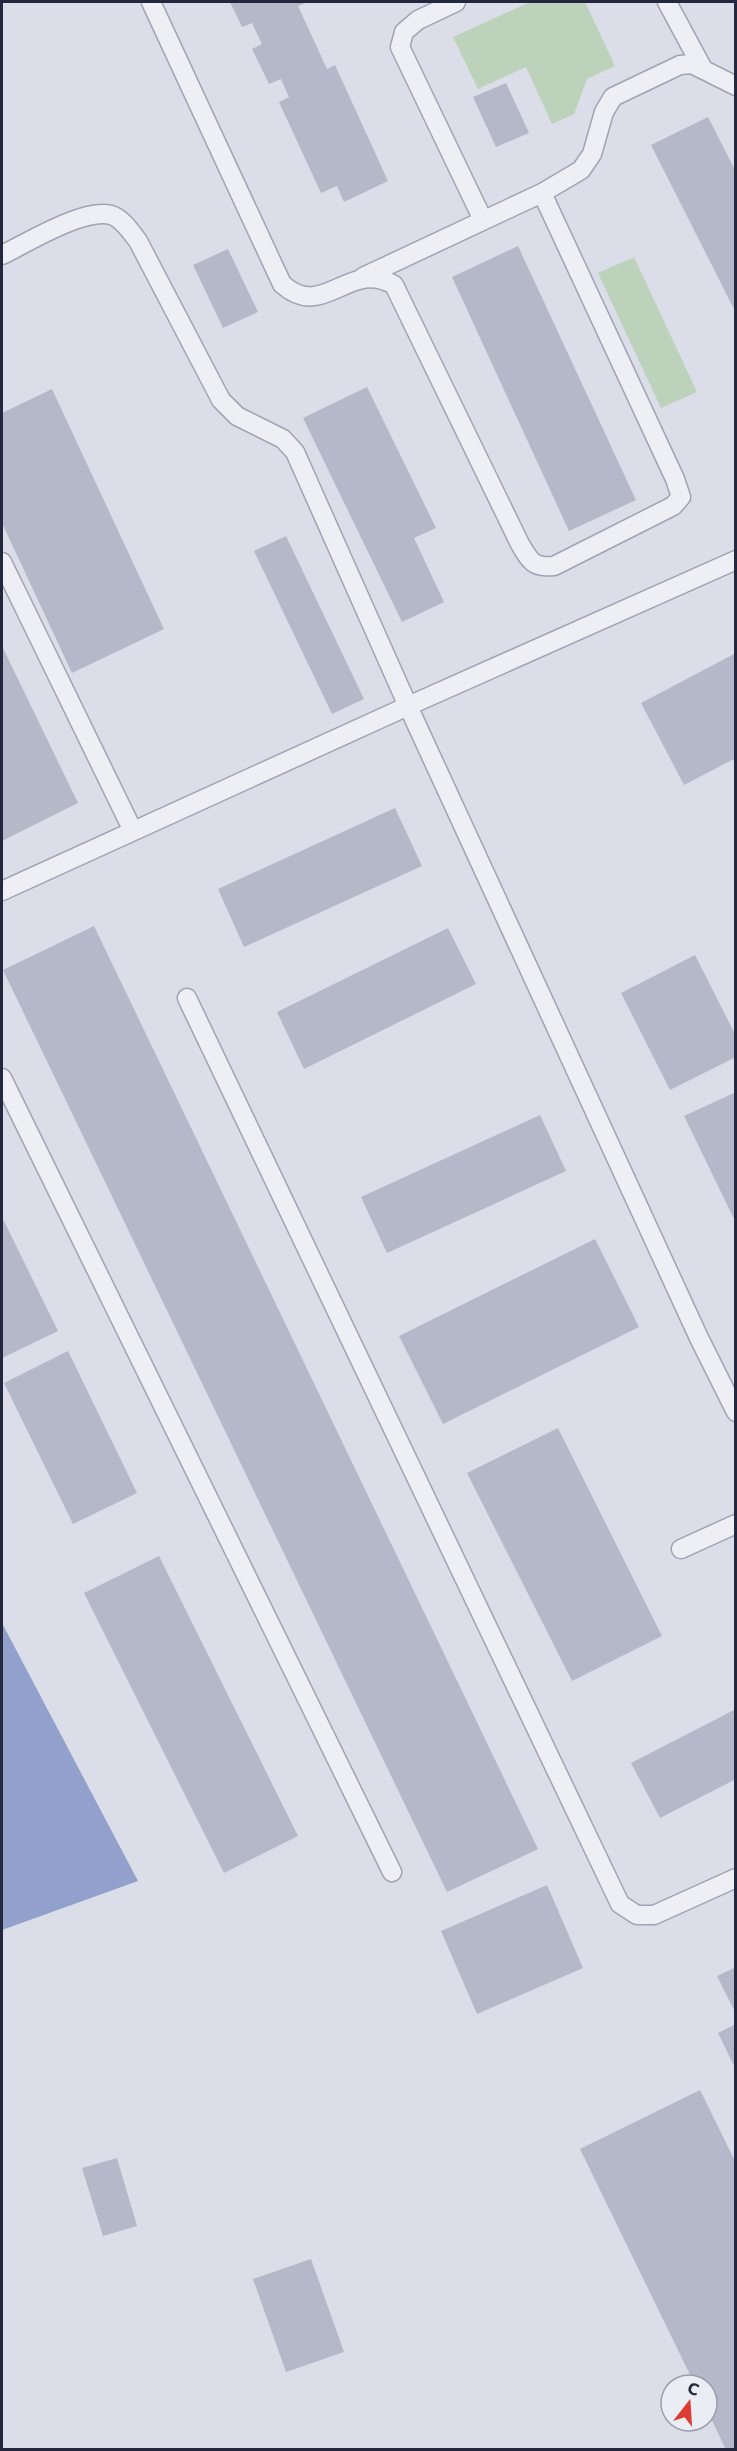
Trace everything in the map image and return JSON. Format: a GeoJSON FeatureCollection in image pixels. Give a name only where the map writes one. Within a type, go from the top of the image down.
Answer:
{"type":"FeatureCollection","features":[{"type":"Feature","properties":{"kind":"lane"},"geometry":{"type":"LineString","coordinates":[[151,2],[282,284],[291,293],[308,297],[326,294],[542,193],[581,170],[592,154],[604,111],[613,97],[680,65],[692,64],[735,86]]}},
{"type":"Feature","properties":{"kind":"lane"},"geometry":{"type":"LineString","coordinates":[[456,2],[418,20],[404,32],[400,47],[483,220]]}},
{"type":"Feature","properties":{"kind":"lane"},"geometry":{"type":"LineString","coordinates":[[667,2],[703,69]]}},
{"type":"Feature","properties":{"kind":"lane"},"geometry":{"type":"LineString","coordinates":[[361,277],[383,278],[394,285],[524,552],[529,560],[540,567],[554,566],[673,506],[681,497],[675,479],[542,193]]}},
{"type":"Feature","properties":{"kind":"lane"},"geometry":{"type":"LineString","coordinates":[[2,255],[79,219],[97,215],[112,215],[126,226],[138,241],[221,400],[237,416],[283,439],[295,452],[408,706],[735,1412]]}},
{"type":"Feature","properties":{"kind":"lane"},"geometry":{"type":"LineString","coordinates":[[2,891],[735,560]]}},
{"type":"Feature","properties":{"kind":"lane"},"geometry":{"type":"LineString","coordinates":[[2,562],[133,831]]}},
{"type":"Feature","properties":{"kind":"lane"},"geometry":{"type":"LineString","coordinates":[[187,998],[620,1904],[637,1915],[654,1915],[735,1878]]}},
{"type":"Feature","properties":{"kind":"lane"},"geometry":{"type":"LineString","coordinates":[[2,1078],[392,1872]]}},
{"type":"Feature","properties":{"kind":"lane"},"geometry":{"type":"LineString","coordinates":[[681,1549],[735,1524]]}},
{"type":"Feature","properties":{"kind":"green space"},"geometry":{"type":"Polygon","coordinates":[[[530,2],[585,2],[615,66],[587,79],[574,114],[552,124],[526,67],[478,89],[453,37],[530,2]]]}},
{"type":"Feature","properties":{"kind":"green space"},"geometry":{"type":"Polygon","coordinates":[[[634,257],[697,392],[661,408],[598,273],[634,257]]]}},
{"type":"Feature","properties":{"kind":"water"},"geometry":{"type":"Polygon","coordinates":[[[2,1623],[138,1881],[2,1930],[2,1623]]]}},
{"type":"Feature","properties":{"kind":"building"},"geometry":{"type":"Polygon","coordinates":[[[230,2],[307,2],[298,6],[327,69],[335,65],[388,181],[344,202],[337,186],[321,193],[279,102],[289,97],[281,79],[269,84],[252,49],[262,44],[252,23],[242,27],[230,2]]]}},
{"type":"Feature","properties":{"kind":"building"},"geometry":{"type":"Polygon","coordinates":[[[506,83],[529,133],[496,147],[473,97],[506,83]]]}},
{"type":"Feature","properties":{"kind":"building"},"geometry":{"type":"Polygon","coordinates":[[[708,117],[736,172],[736,313],[651,145],[708,117]]]}},
{"type":"Feature","properties":{"kind":"building"},"geometry":{"type":"Polygon","coordinates":[[[518,246],[636,500],[569,531],[452,277],[518,246]]]}},
{"type":"Feature","properties":{"kind":"building"},"geometry":{"type":"Polygon","coordinates":[[[228,249],[258,312],[223,328],[193,265],[228,249]]]}},
{"type":"Feature","properties":{"kind":"building"},"geometry":{"type":"Polygon","coordinates":[[[367,387],[436,528],[414,538],[444,602],[402,622],[303,418],[367,387]]]}},
{"type":"Feature","properties":{"kind":"building"},"geometry":{"type":"Polygon","coordinates":[[[52,389],[164,629],[72,673],[2,523],[2,413],[52,389]]]}},
{"type":"Feature","properties":{"kind":"building"},"geometry":{"type":"Polygon","coordinates":[[[286,536],[364,699],[332,714],[254,551],[286,536]]]}},
{"type":"Feature","properties":{"kind":"building"},"geometry":{"type":"Polygon","coordinates":[[[2,646],[78,803],[2,841],[2,646]]]}},
{"type":"Feature","properties":{"kind":"building"},"geometry":{"type":"Polygon","coordinates":[[[736,653],[736,758],[684,785],[641,703],[736,653]]]}},
{"type":"Feature","properties":{"kind":"building"},"geometry":{"type":"Polygon","coordinates":[[[395,808],[422,866],[244,947],[218,889],[395,808]]]}},
{"type":"Feature","properties":{"kind":"building"},"geometry":{"type":"Polygon","coordinates":[[[94,926],[538,1849],[447,1892],[3,970],[94,926]]]}},
{"type":"Feature","properties":{"kind":"building"},"geometry":{"type":"Polygon","coordinates":[[[448,928],[476,984],[304,1069],[277,1012],[448,928]]]}},
{"type":"Feature","properties":{"kind":"building"},"geometry":{"type":"Polygon","coordinates":[[[695,955],[736,1036],[736,1057],[670,1090],[621,993],[695,955]]]}},
{"type":"Feature","properties":{"kind":"building"},"geometry":{"type":"Polygon","coordinates":[[[736,1092],[736,1223],[684,1116],[736,1092]]]}},
{"type":"Feature","properties":{"kind":"building"},"geometry":{"type":"Polygon","coordinates":[[[540,1115],[566,1171],[387,1253],[361,1197],[540,1115]]]}},
{"type":"Feature","properties":{"kind":"building"},"geometry":{"type":"Polygon","coordinates":[[[2,1217],[58,1331],[2,1358],[2,1217]]]}},
{"type":"Feature","properties":{"kind":"building"},"geometry":{"type":"Polygon","coordinates":[[[595,1239],[639,1327],[443,1424],[399,1336],[595,1239]]]}},
{"type":"Feature","properties":{"kind":"building"},"geometry":{"type":"Polygon","coordinates":[[[68,1351],[137,1493],[73,1524],[4,1383],[68,1351]]]}},
{"type":"Feature","properties":{"kind":"building"},"geometry":{"type":"Polygon","coordinates":[[[558,1428],[662,1636],[572,1681],[467,1473],[558,1428]]]}},
{"type":"Feature","properties":{"kind":"building"},"geometry":{"type":"Polygon","coordinates":[[[159,1556],[298,1836],[224,1873],[84,1593],[159,1556]]]}},
{"type":"Feature","properties":{"kind":"building"},"geometry":{"type":"Polygon","coordinates":[[[736,1709],[736,1779],[660,1818],[631,1763],[736,1709]]]}},
{"type":"Feature","properties":{"kind":"building"},"geometry":{"type":"Polygon","coordinates":[[[547,1885],[583,1968],[477,2014],[441,1931],[547,1885]]]}},
{"type":"Feature","properties":{"kind":"building"},"geometry":{"type":"Polygon","coordinates":[[[736,1967],[736,2014],[717,1976],[736,1967]]]}},
{"type":"Feature","properties":{"kind":"building"},"geometry":{"type":"Polygon","coordinates":[[[736,2024],[736,2070],[718,2033],[736,2024]]]}},
{"type":"Feature","properties":{"kind":"building"},"geometry":{"type":"Polygon","coordinates":[[[700,2090],[736,2163],[736,2450],[726,2450],[718,2433],[719,2373],[689,2373],[580,2149],[700,2090]]]}},
{"type":"Feature","properties":{"kind":"building"},"geometry":{"type":"Polygon","coordinates":[[[117,2158],[137,2226],[103,2236],[82,2168],[117,2158]]]}},
{"type":"Feature","properties":{"kind":"building"},"geometry":{"type":"Polygon","coordinates":[[[311,2259],[344,2352],[286,2372],[253,2279],[311,2259]]]}}]}
